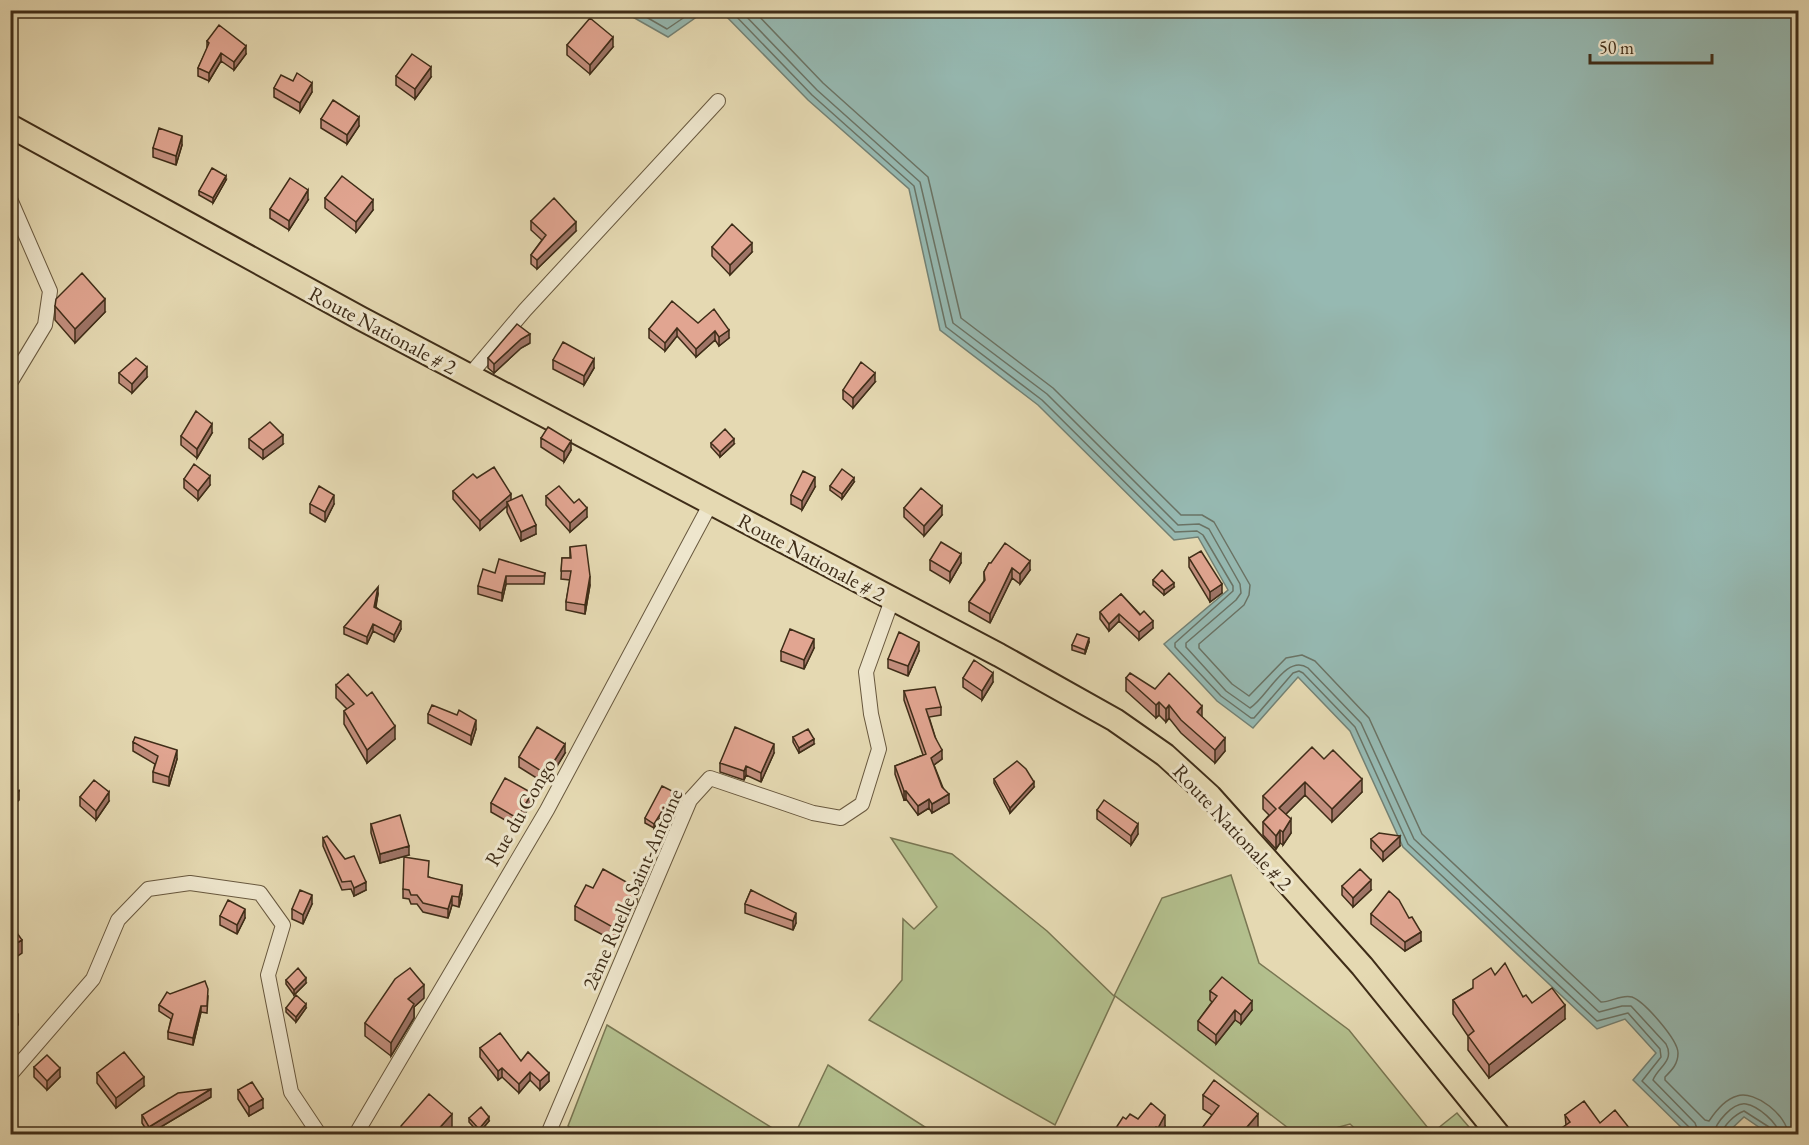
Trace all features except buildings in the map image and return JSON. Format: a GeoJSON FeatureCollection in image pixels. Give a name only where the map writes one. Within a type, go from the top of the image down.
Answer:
{"type":"FeatureCollection","features":[{"type":"Feature","properties":{"kind":"main road","name":"Route Nationale # 2"},"geometry":{"type":"LineString","coordinates":[[10,126],[350,313],[999,655],[1115,720],[1165,755],[1210,796],[1362,966],[1498,1134]]}},
{"type":"Feature","properties":{"kind":"street"},"geometry":{"type":"LineString","coordinates":[[469,376],[525,310],[718,100]]}},
{"type":"Feature","properties":{"kind":"street"},"geometry":{"type":"LineString","coordinates":[[10,199],[50,291],[45,325],[10,383]]}},
{"type":"Feature","properties":{"kind":"street","name":"Rue du Congo"},"geometry":{"type":"LineString","coordinates":[[356,1134],[547,810],[711,503]]}},
{"type":"Feature","properties":{"kind":"street","name":"2ème Ruelle Saint-Antoine"},"geometry":{"type":"LineString","coordinates":[[548,1134],[690,800],[710,778],[813,813],[841,818],[862,804],[879,749],[871,714],[866,672],[892,600]]}},
{"type":"Feature","properties":{"kind":"street"},"geometry":{"type":"LineString","coordinates":[[10,1075],[93,979],[118,920],[148,889],[190,883],[260,893],[283,925],[268,975],[291,1092],[319,1134]]}},
{"type":"Feature","properties":{"kind":"green space"},"geometry":{"type":"Polygon","coordinates":[[[891,838],[952,854],[1047,931],[1114,996],[1162,898],[1231,875],[1259,963],[1349,1030],[1432,1133],[1457,1113],[1475,1134],[1361,1134],[1350,1124],[1313,1134],[1296,1134],[1115,996],[1055,1125],[869,1020],[902,980],[903,919],[914,929],[937,907],[891,838]]]}},
{"type":"Feature","properties":{"kind":"green space"},"geometry":{"type":"Polygon","coordinates":[[[607,1025],[782,1134],[581,1134],[568,1126],[607,1025]]]}},
{"type":"Feature","properties":{"kind":"green space"},"geometry":{"type":"Polygon","coordinates":[[[828,1065],[936,1134],[795,1134],[828,1065]]]}},
{"type":"Feature","properties":{"kind":"water"},"geometry":{"type":"Polygon","coordinates":[[[622,11],[705,11],[668,37],[622,11]]]}},
{"type":"Feature","properties":{"kind":"water"},"geometry":{"type":"Polygon","coordinates":[[[721,11],[1798,11],[1798,1134],[1769,1134],[1744,1117],[1726,1134],[1688,1134],[1633,1080],[1656,1053],[1625,1019],[1597,1029],[1403,847],[1350,731],[1298,677],[1253,728],[1217,701],[1164,644],[1228,590],[1198,537],[1174,540],[1038,405],[940,330],[909,189],[808,100],[721,11]]]}}]}
